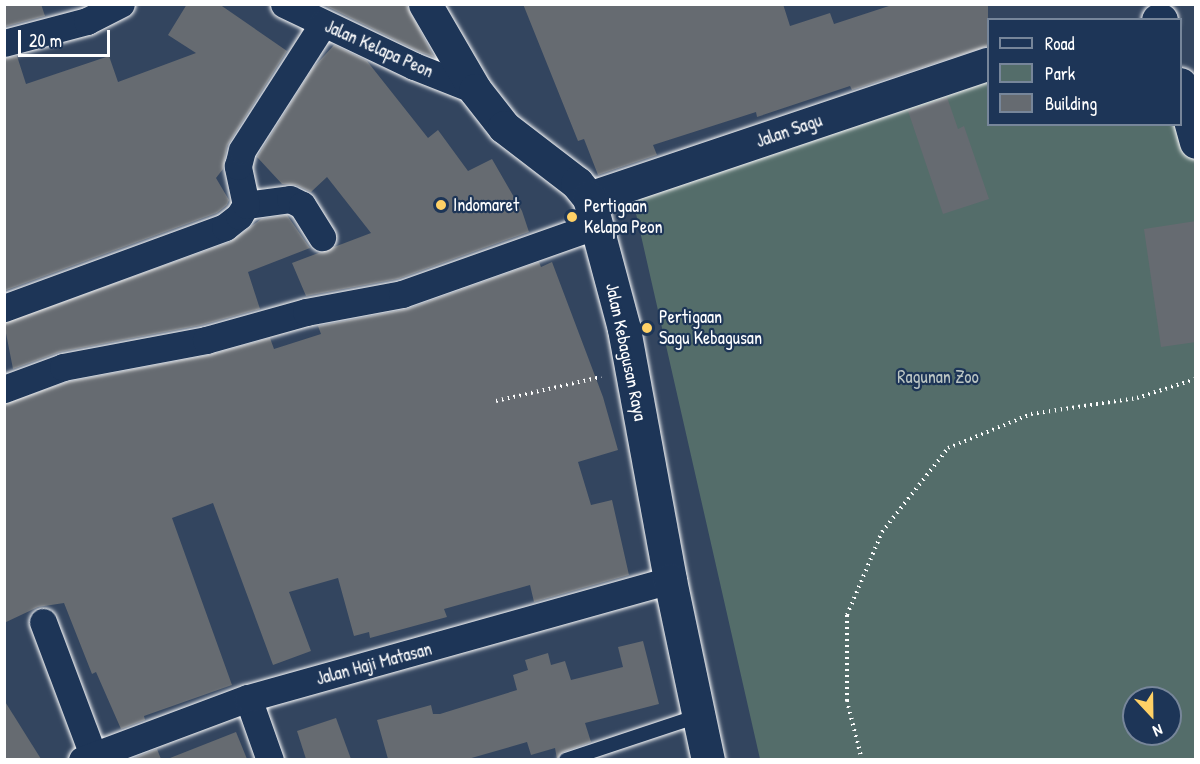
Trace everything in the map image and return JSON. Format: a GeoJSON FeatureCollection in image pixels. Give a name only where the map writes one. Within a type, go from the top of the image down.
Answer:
{"type":"FeatureCollection","features":[{"type":"Feature","properties":{"kind":"main road"},"geometry":{"type":"LineString","coordinates":[[425,4],[475,90],[504,127],[577,183],[593,212]]}},
{"type":"Feature","properties":{"kind":"main road","name":"Jalan Sagu"},"geometry":{"type":"LineString","coordinates":[[593,212],[987,64]]}},
{"type":"Feature","properties":{"kind":"main road"},"geometry":{"type":"LineString","coordinates":[[1182,91],[1196,142]]}},
{"type":"Feature","properties":{"kind":"main road","name":"Jalan Kebagusan Raya"},"geometry":{"type":"LineString","coordinates":[[593,212],[631,370],[670,580],[708,759]]}},
{"type":"Feature","properties":{"kind":"street"},"geometry":{"type":"LineString","coordinates":[[4,43],[87,21],[121,4]]}},
{"type":"Feature","properties":{"kind":"street","name":"Jalan Kelapa Peon"},"geometry":{"type":"LineString","coordinates":[[284,4],[323,24],[475,90]]}},
{"type":"Feature","properties":{"kind":"street"},"geometry":{"type":"LineString","coordinates":[[246,205],[238,166],[242,150],[323,24]]}},
{"type":"Feature","properties":{"kind":"street"},"geometry":{"type":"LineString","coordinates":[[4,308],[225,227],[246,205],[290,200],[302,205],[322,237]]}},
{"type":"Feature","properties":{"kind":"street"},"geometry":{"type":"LineString","coordinates":[[4,390],[63,368],[206,340],[306,312],[402,294],[593,212]]}},
{"type":"Feature","properties":{"kind":"street","name":"Jalan Haji Matasan"},"geometry":{"type":"LineString","coordinates":[[87,757],[248,698],[670,580]]}},
{"type":"Feature","properties":{"kind":"street"},"geometry":{"type":"LineString","coordinates":[[42,622],[87,757]]}},
{"type":"Feature","properties":{"kind":"street"},"geometry":{"type":"LineString","coordinates":[[248,698],[270,759]]}},
{"type":"Feature","properties":{"kind":"lane"},"geometry":{"type":"LineString","coordinates":[[566,759],[698,716]]}},
{"type":"Feature","properties":{"kind":"path"},"geometry":{"type":"LineString","coordinates":[[496,401],[631,370]]}},
{"type":"Feature","properties":{"kind":"path"},"geometry":{"type":"LineString","coordinates":[[862,759],[848,701],[847,615],[882,532],[948,448],[1031,414],[1137,398],[1196,379]]}},
{"type":"Feature","properties":{"kind":"green space","name":"Ragunan Zoo"},"geometry":{"type":"Polygon","coordinates":[[[987,76],[987,126],[1182,126],[1182,107],[1196,163],[1195,759],[760,759],[632,196],[987,76]]]}},
{"type":"Feature","properties":{"kind":"building"},"geometry":{"type":"Polygon","coordinates":[[[4,4],[41,4],[45,16],[4,27],[4,4]]]}},
{"type":"Feature","properties":{"kind":"building"},"geometry":{"type":"Polygon","coordinates":[[[187,4],[219,4],[287,51],[227,146],[223,169],[216,178],[229,200],[227,205],[217,213],[4,291],[4,58],[17,56],[26,84],[109,56],[118,82],[196,53],[168,35],[187,4]]]}},
{"type":"Feature","properties":{"kind":"building"},"geometry":{"type":"Polygon","coordinates":[[[322,4],[406,4],[434,57],[420,52],[322,4]]]}},
{"type":"Feature","properties":{"kind":"building"},"geometry":{"type":"Polygon","coordinates":[[[523,4],[783,4],[790,26],[830,13],[834,24],[895,4],[988,4],[987,46],[852,90],[850,86],[757,117],[756,112],[653,145],[657,155],[598,175],[584,139],[578,141],[523,4]]]}},
{"type":"Feature","properties":{"kind":"building"},"geometry":{"type":"Polygon","coordinates":[[[334,45],[367,61],[428,138],[438,130],[468,171],[492,159],[522,211],[529,232],[398,279],[306,296],[292,263],[371,233],[327,177],[311,192],[296,185],[282,184],[257,157],[313,68],[334,45]]]}},
{"type":"Feature","properties":{"kind":"building"},"geometry":{"type":"Polygon","coordinates":[[[947,97],[958,129],[964,126],[989,199],[943,214],[908,111],[947,97]]]}},
{"type":"Feature","properties":{"kind":"building"},"geometry":{"type":"Polygon","coordinates":[[[287,215],[310,248],[248,272],[260,309],[202,325],[60,352],[13,369],[4,323],[230,242],[261,219],[287,215]]]}},
{"type":"Feature","properties":{"kind":"building"},"geometry":{"type":"Polygon","coordinates":[[[1196,221],[1196,342],[1161,347],[1144,229],[1196,221]]]}},
{"type":"Feature","properties":{"kind":"building"},"geometry":{"type":"Polygon","coordinates":[[[539,262],[541,267],[552,262],[603,397],[618,450],[578,462],[591,505],[612,500],[629,575],[534,602],[530,585],[444,609],[447,617],[370,638],[369,632],[354,636],[338,578],[289,592],[311,651],[273,665],[213,503],[172,518],[232,685],[144,716],[145,720],[121,729],[96,672],[92,674],[64,603],[38,607],[4,623],[4,404],[67,382],[209,355],[270,338],[274,349],[321,334],[318,326],[407,309],[539,262]]]}},
{"type":"Feature","properties":{"kind":"building"},"geometry":{"type":"Polygon","coordinates":[[[643,641],[659,704],[585,723],[591,742],[563,752],[557,759],[555,748],[531,755],[527,742],[468,759],[388,759],[377,720],[431,705],[433,714],[440,714],[517,690],[513,675],[528,670],[525,660],[548,653],[551,665],[565,661],[571,680],[623,667],[618,647],[643,641]]]}},
{"type":"Feature","properties":{"kind":"building"},"geometry":{"type":"Polygon","coordinates":[[[4,700],[41,759],[4,759],[4,700]]]}},
{"type":"Feature","properties":{"kind":"building"},"geometry":{"type":"Polygon","coordinates":[[[336,718],[351,759],[306,759],[297,731],[336,718]]]}},
{"type":"Feature","properties":{"kind":"building"},"geometry":{"type":"Polygon","coordinates":[[[236,732],[247,759],[170,759],[170,758],[236,732]]]}},
{"type":"Feature","properties":{"kind":"building"},"geometry":{"type":"Polygon","coordinates":[[[157,749],[161,759],[134,758],[157,749]]]}},
{"type":"Feature","properties":{"kind":"place","name":"Indomaret"},"geometry":{"type":"Point","coordinates":[441,205]}},
{"type":"Feature","properties":{"kind":"place","name":"Pertigaan Kelapa Peon"},"geometry":{"type":"Point","coordinates":[572,217]}},
{"type":"Feature","properties":{"kind":"place","name":"Pertigaan Sagu Kebagusan"},"geometry":{"type":"Point","coordinates":[647,328]}}]}
